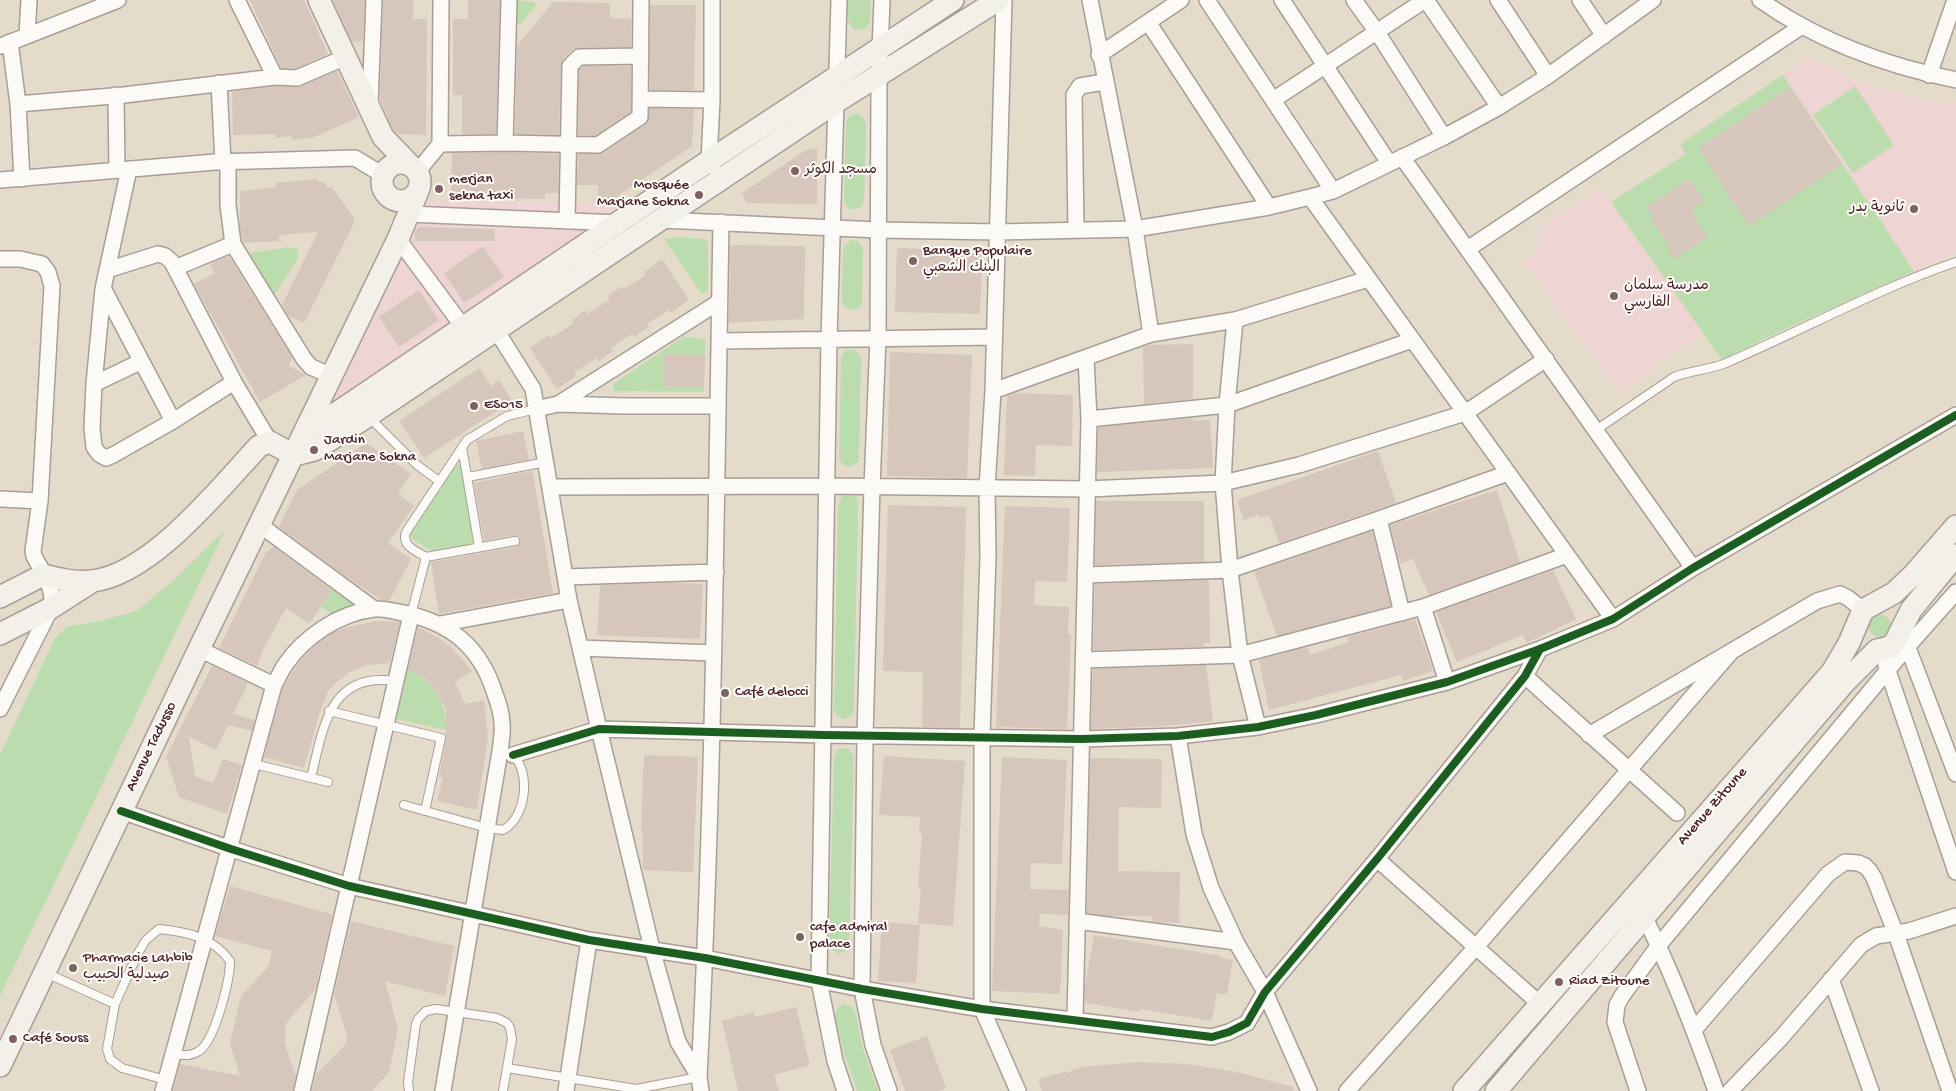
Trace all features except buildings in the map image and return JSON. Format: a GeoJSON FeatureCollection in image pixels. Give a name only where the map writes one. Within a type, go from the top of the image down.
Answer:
{"type":"FeatureCollection","features":[{"type":"Feature","properties":{"kind":"street"},"geometry":{"type":"LineString","coordinates":[[27,35],[29,0]]}},
{"type":"Feature","properties":{"kind":"street"},"geometry":{"type":"LineString","coordinates":[[22,179],[18,104],[5,44],[118,0]]}},
{"type":"Feature","properties":{"kind":"street"},"geometry":{"type":"LineString","coordinates":[[237,0],[275,77]]}},
{"type":"Feature","properties":{"kind":"street"},"geometry":{"type":"LineString","coordinates":[[319,0],[383,137],[415,175]]}},
{"type":"Feature","properties":{"kind":"street"},"geometry":{"type":"LineString","coordinates":[[370,108],[374,0]]}},
{"type":"Feature","properties":{"kind":"street"},"geometry":{"type":"LineString","coordinates":[[389,197],[402,201],[414,196],[415,175],[440,144],[441,0]]}},
{"type":"Feature","properties":{"kind":"street"},"geometry":{"type":"LineString","coordinates":[[505,143],[508,0]]}},
{"type":"Feature","properties":{"kind":"street"},"geometry":{"type":"LineString","coordinates":[[440,144],[598,145],[640,117],[641,0]]}},
{"type":"Feature","properties":{"kind":"street"},"geometry":{"type":"LineString","coordinates":[[712,0],[710,161],[720,180]]}},
{"type":"Feature","properties":{"kind":"street"},"geometry":{"type":"LineString","coordinates":[[839,0],[831,228],[824,735],[818,981],[835,1061],[846,1091]]}},
{"type":"Feature","properties":{"kind":"street"},"geometry":{"type":"LineString","coordinates":[[882,0],[881,47],[878,75],[878,338],[865,736],[862,989],[873,1045],[889,1091]]}},
{"type":"Feature","properties":{"kind":"street"},"geometry":{"type":"LineString","coordinates":[[306,430],[341,410],[953,0]]}},
{"type":"Feature","properties":{"kind":"street"},"geometry":{"type":"LineString","coordinates":[[107,270],[158,254],[165,256],[176,268],[234,382],[270,442],[294,455],[314,450],[662,220],[836,102],[998,0]]}},
{"type":"Feature","properties":{"kind":"street"},"geometry":{"type":"LineString","coordinates":[[1004,0],[994,391],[987,488],[988,556],[982,737],[982,1009],[1018,1091]]}},
{"type":"Feature","properties":{"kind":"street"},"geometry":{"type":"LineString","coordinates":[[1090,0],[1104,82],[1134,229],[1151,334]]}},
{"type":"Feature","properties":{"kind":"street"},"geometry":{"type":"LineString","coordinates":[[1099,55],[1182,0]]}},
{"type":"Feature","properties":{"kind":"street"},"geometry":{"type":"LineString","coordinates":[[1207,0],[1333,191]]}},
{"type":"Feature","properties":{"kind":"street"},"geometry":{"type":"LineString","coordinates":[[1282,0],[1325,67],[1396,160],[1469,248],[1694,568]]}},
{"type":"Feature","properties":{"kind":"street"},"geometry":{"type":"LineString","coordinates":[[1354,0],[1378,32],[1444,137]]}},
{"type":"Feature","properties":{"kind":"street"},"geometry":{"type":"LineString","coordinates":[[1273,100],[1425,0],[1499,107]]}},
{"type":"Feature","properties":{"kind":"street"},"geometry":{"type":"LineString","coordinates":[[1498,0],[1548,76]]}},
{"type":"Feature","properties":{"kind":"street"},"geometry":{"type":"LineString","coordinates":[[1580,0],[1604,36]]}},
{"type":"Feature","properties":{"kind":"street"},"geometry":{"type":"LineString","coordinates":[[662,220],[878,230],[998,232],[1134,229],[1268,207],[1310,198],[1333,191],[1444,137],[1499,107],[1548,76],[1653,0]]}},
{"type":"Feature","properties":{"kind":"street"},"geometry":{"type":"LineString","coordinates":[[1760,0],[1802,26],[1857,52],[1929,75],[1956,80]]}},
{"type":"Feature","properties":{"kind":"street"},"geometry":{"type":"LineString","coordinates":[[1929,75],[1955,0]]}},
{"type":"Feature","properties":{"kind":"street"},"geometry":{"type":"LineString","coordinates":[[1148,22],[1268,207]]}},
{"type":"Feature","properties":{"kind":"street"},"geometry":{"type":"LineString","coordinates":[[1469,248],[1802,26]]}},
{"type":"Feature","properties":{"kind":"street"},"geometry":{"type":"LineString","coordinates":[[18,104],[275,77],[297,78],[346,56]]}},
{"type":"Feature","properties":{"kind":"street"},"geometry":{"type":"LineString","coordinates":[[567,221],[570,66],[579,56],[641,56]]}},
{"type":"Feature","properties":{"kind":"street"},"geometry":{"type":"LineString","coordinates":[[1076,230],[1074,95],[1080,86],[1104,82]]}},
{"type":"Feature","properties":{"kind":"street"},"geometry":{"type":"LineString","coordinates":[[219,83],[228,205],[233,244],[304,360],[311,366],[332,376]]}},
{"type":"Feature","properties":{"kind":"street"},"geometry":{"type":"LineString","coordinates":[[116,95],[123,169],[104,289],[94,384],[92,428],[94,447],[99,454],[106,458],[173,421],[234,382]]}},
{"type":"Feature","properties":{"kind":"street"},"geometry":{"type":"LineString","coordinates":[[641,99],[712,100]]}},
{"type":"Feature","properties":{"kind":"street"},"geometry":{"type":"LineString","coordinates":[[383,137],[384,173],[382,186],[397,215],[399,236],[464,328]]}},
{"type":"Feature","properties":{"kind":"street"},"geometry":{"type":"LineString","coordinates":[[0,180],[225,162],[355,158],[384,173]]}},
{"type":"Feature","properties":{"kind":"street"},"geometry":{"type":"LineString","coordinates":[[384,173],[391,165],[396,163],[415,175]]}},
{"type":"Feature","properties":{"kind":"street","name":"Avenue Tadusso"},"geometry":{"type":"LineString","coordinates":[[0,1066],[399,236],[409,214],[415,175]]}},
{"type":"Feature","properties":{"kind":"street"},"geometry":{"type":"LineString","coordinates":[[1310,198],[1613,620]]}},
{"type":"Feature","properties":{"kind":"street"},"geometry":{"type":"LineString","coordinates":[[409,214],[618,224]]}},
{"type":"Feature","properties":{"kind":"street"},"geometry":{"type":"LineString","coordinates":[[700,1084],[713,733],[721,222]]}},
{"type":"Feature","properties":{"kind":"street"},"geometry":{"type":"LineString","coordinates":[[176,268],[233,244]]}},
{"type":"Feature","properties":{"kind":"street"},"geometry":{"type":"LineString","coordinates":[[0,259],[20,259],[42,264],[48,272],[52,286],[40,501],[33,551],[53,593],[54,600],[0,709]]}},
{"type":"Feature","properties":{"kind":"street"},"geometry":{"type":"LineString","coordinates":[[994,391],[1151,334],[1235,320],[1368,279]]}},
{"type":"Feature","properties":{"kind":"street"},"geometry":{"type":"LineString","coordinates":[[104,289],[140,362],[173,421]]}},
{"type":"Feature","properties":{"kind":"street"},"geometry":{"type":"LineString","coordinates":[[558,404],[719,302]]}},
{"type":"Feature","properties":{"kind":"street"},"geometry":{"type":"LineString","coordinates":[[1235,320],[1226,405],[1222,483],[1240,655],[1258,727]]}},
{"type":"Feature","properties":{"kind":"street"},"geometry":{"type":"LineString","coordinates":[[496,330],[533,389],[569,600],[598,729],[652,949],[678,1042],[700,1084]]}},
{"type":"Feature","properties":{"kind":"street"},"geometry":{"type":"LineString","coordinates":[[719,341],[994,337]]}},
{"type":"Feature","properties":{"kind":"street"},"geometry":{"type":"LineString","coordinates":[[1089,419],[1226,405],[1412,340]]}},
{"type":"Feature","properties":{"kind":"street"},"geometry":{"type":"LineString","coordinates":[[1075,1019],[1089,419],[1086,358]]}},
{"type":"Feature","properties":{"kind":"street"},"geometry":{"type":"LineString","coordinates":[[550,487],[716,488],[827,486],[1087,489],[1222,483],[1299,465],[1465,413],[1546,359]]}},
{"type":"Feature","properties":{"kind":"street"},"geometry":{"type":"LineString","coordinates":[[94,384],[140,362]]}},
{"type":"Feature","properties":{"kind":"street"},"geometry":{"type":"LineString","coordinates":[[536,409],[558,404],[717,406]]}},
{"type":"Feature","properties":{"kind":"street"},"geometry":{"type":"LineString","coordinates":[[506,753],[598,729],[713,733],[1081,739],[1178,736],[1258,727],[1316,715],[1447,682],[1540,649],[1613,620],[1694,568],[1956,415]]}},
{"type":"Feature","properties":{"kind":"street"},"geometry":{"type":"LineString","coordinates":[[0,634],[51,608],[93,581],[114,575],[140,561],[164,545],[259,446],[270,442]]}},
{"type":"Feature","properties":{"kind":"street"},"geometry":{"type":"LineString","coordinates":[[1085,575],[1230,570],[1508,473]]}},
{"type":"Feature","properties":{"kind":"street"},"geometry":{"type":"LineString","coordinates":[[0,499],[40,501]]}},
{"type":"Feature","properties":{"kind":"street"},"geometry":{"type":"LineString","coordinates":[[1379,519],[1402,613]]}},
{"type":"Feature","properties":{"kind":"street"},"geometry":{"type":"LineString","coordinates":[[260,525],[374,609]]}},
{"type":"Feature","properties":{"kind":"street"},"geometry":{"type":"LineString","coordinates":[[1956,526],[1914,574],[1894,593],[1866,612],[1857,630],[1866,645],[1880,649],[1956,872]]}},
{"type":"Feature","properties":{"kind":"street"},"geometry":{"type":"LineString","coordinates":[[1083,660],[1240,655],[1423,607],[1567,555]]}},
{"type":"Feature","properties":{"kind":"street","name":"Avenue Zitoune"},"geometry":{"type":"LineString","coordinates":[[1496,1091],[1845,682],[1880,649],[1895,642],[1904,635],[1911,610],[1956,555]]}},
{"type":"Feature","properties":{"kind":"street"},"geometry":{"type":"LineString","coordinates":[[566,577],[716,572]]}},
{"type":"Feature","properties":{"kind":"street"},"geometry":{"type":"LineString","coordinates":[[0,597],[43,575],[64,580],[93,581]]}},
{"type":"Feature","properties":{"kind":"street"},"geometry":{"type":"LineString","coordinates":[[1638,1091],[1615,1022],[1615,1014],[1622,996],[1659,945],[1887,672],[1904,635],[1956,592]]}},
{"type":"Feature","properties":{"kind":"street"},"geometry":{"type":"LineString","coordinates":[[1589,735],[1817,601],[1840,594],[1866,612]]}},
{"type":"Feature","properties":{"kind":"street"},"geometry":{"type":"LineString","coordinates":[[440,624],[569,600]]}},
{"type":"Feature","properties":{"kind":"street"},"geometry":{"type":"LineString","coordinates":[[1866,612],[1885,604],[1898,612],[1904,635],[1956,774]]}},
{"type":"Feature","properties":{"kind":"street"},"geometry":{"type":"LineString","coordinates":[[1423,607],[1447,682]]}},
{"type":"Feature","properties":{"kind":"street"},"geometry":{"type":"LineString","coordinates":[[165,1085],[231,849],[274,685],[284,665],[300,647],[322,629],[344,617],[374,609],[411,615],[440,624],[456,634],[482,662],[489,675],[501,714],[506,753],[487,828],[443,1091]]}},
{"type":"Feature","properties":{"kind":"street","name":"Avenue Zitoune"},"geometry":{"type":"LineString","coordinates":[[1464,1091],[1832,672],[1866,612]]}},
{"type":"Feature","properties":{"kind":"street"},"geometry":{"type":"LineString","coordinates":[[302,1091],[411,615]]}},
{"type":"Feature","properties":{"kind":"street"},"geometry":{"type":"LineString","coordinates":[[580,648],[713,652]]}},
{"type":"Feature","properties":{"kind":"street"},"geometry":{"type":"LineString","coordinates":[[199,649],[274,685]]}},
{"type":"Feature","properties":{"kind":"street"},"geometry":{"type":"LineString","coordinates":[[121,811],[231,849],[349,886],[589,940],[705,958],[818,981],[982,1009],[1212,1037],[1229,1032],[1246,1022],[1265,992],[1377,859],[1526,676],[1540,649]]}},
{"type":"Feature","properties":{"kind":"street"},"geometry":{"type":"LineString","coordinates":[[1346,1091],[1475,948],[1731,652]]}},
{"type":"Feature","properties":{"kind":"street"},"geometry":{"type":"LineString","coordinates":[[1526,676],[1677,813]]}},
{"type":"Feature","properties":{"kind":"street"},"geometry":{"type":"LineString","coordinates":[[1178,736],[1194,834],[1211,888],[1236,942],[1265,992],[1309,1091]]}},
{"type":"Feature","properties":{"kind":"street"},"geometry":{"type":"LineString","coordinates":[[1377,859],[1540,1004]]}},
{"type":"Feature","properties":{"kind":"street"},"geometry":{"type":"LineString","coordinates":[[1694,1030],[1828,874],[1845,862],[1858,863],[1869,870],[1896,934],[1950,1091]]}},
{"type":"Feature","properties":{"kind":"street"},"geometry":{"type":"LineString","coordinates":[[1730,1091],[1781,1038],[1861,945],[1883,934],[1896,934],[1956,916]]}},
{"type":"Feature","properties":{"kind":"street"},"geometry":{"type":"LineString","coordinates":[[1645,918],[1659,945],[1694,1030],[1716,1091]]}},
{"type":"Feature","properties":{"kind":"street"},"geometry":{"type":"LineString","coordinates":[[1077,921],[1236,942]]}},
{"type":"Feature","properties":{"kind":"street"},"geometry":{"type":"LineString","coordinates":[[567,1084],[589,940]]}},
{"type":"Feature","properties":{"kind":"street"},"geometry":{"type":"LineString","coordinates":[[1831,979],[1871,1091]]}},
{"type":"Feature","properties":{"kind":"lane"},"geometry":{"type":"LineString","coordinates":[[1596,430],[1674,377],[1685,372],[1723,364],[1915,276],[1956,262]]}},
{"type":"Feature","properties":{"kind":"lane"},"geometry":{"type":"LineString","coordinates":[[515,541],[426,557],[406,544],[404,535],[467,440],[507,416],[536,409]]}},
{"type":"Feature","properties":{"kind":"lane"},"geometry":{"type":"LineString","coordinates":[[368,416],[416,465],[440,481]]}},
{"type":"Feature","properties":{"kind":"lane"},"geometry":{"type":"LineString","coordinates":[[462,447],[479,547]]}},
{"type":"Feature","properties":{"kind":"lane"},"geometry":{"type":"LineString","coordinates":[[468,477],[546,462]]}},
{"type":"Feature","properties":{"kind":"lane"},"geometry":{"type":"LineString","coordinates":[[411,615],[426,557]]}},
{"type":"Feature","properties":{"kind":"lane"},"geometry":{"type":"LineString","coordinates":[[311,778],[329,712],[342,694],[358,684],[375,680],[395,681]]}},
{"type":"Feature","properties":{"kind":"lane"},"geometry":{"type":"LineString","coordinates":[[329,712],[442,738],[425,811]]}},
{"type":"Feature","properties":{"kind":"lane"},"geometry":{"type":"LineString","coordinates":[[404,805],[487,828],[503,830],[507,828],[519,808],[526,784],[523,770],[506,753]]}},
{"type":"Feature","properties":{"kind":"lane"},"geometry":{"type":"LineString","coordinates":[[254,764],[328,782]]}},
{"type":"Feature","properties":{"kind":"lane"},"geometry":{"type":"LineString","coordinates":[[165,1085],[116,1064],[110,1059],[107,1048],[115,1004],[138,953],[146,940],[159,929],[179,931],[206,940],[220,948],[230,961],[228,983],[214,1028],[201,1050],[188,1056],[174,1054]]}},
{"type":"Feature","properties":{"kind":"lane"},"geometry":{"type":"LineString","coordinates":[[44,972],[115,1004]]}},
{"type":"Feature","properties":{"kind":"lane"},"geometry":{"type":"LineString","coordinates":[[409,1091],[408,1082],[418,1018],[431,1009],[497,1018],[507,1023],[512,1033],[503,1091]]}},
{"type":"Feature","properties":{"kind":"lane"},"geometry":{"type":"LineString","coordinates":[[507,1068],[567,1084],[636,1089],[700,1084]]}},
{"type":"Feature","properties":{"kind":"shaded area","name":"ثانوية بدر"},"geometry":{"type":"Polygon","coordinates":[[[1810,57],[1849,78],[1878,88],[1919,99],[1956,104],[1956,253],[1914,271],[1783,75],[1810,57]]]}},
{"type":"Feature","properties":{"kind":"shaded area","name":"مدرسة سلمان الفارسي"},"geometry":{"type":"Polygon","coordinates":[[[1601,187],[1703,332],[1619,393],[1524,261],[1540,249],[1540,229],[1601,187]]]}},
{"type":"Feature","properties":{"kind":"shaded area"},"geometry":{"type":"Polygon","coordinates":[[[429,202],[613,203],[621,214],[340,401],[334,392],[429,202]]]}},
{"type":"Feature","properties":{"kind":"green space"},"geometry":{"type":"Polygon","coordinates":[[[517,0],[537,3],[521,24],[516,23],[517,0]]]}},
{"type":"Feature","properties":{"kind":"green space"},"geometry":{"type":"Polygon","coordinates":[[[848,0],[871,0],[870,20],[866,29],[855,30],[850,24],[848,0]]]}},
{"type":"Feature","properties":{"kind":"green space"},"geometry":{"type":"Polygon","coordinates":[[[1783,75],[1914,271],[1772,335],[1722,360],[1611,202],[1686,154],[1680,144],[1783,75]]]}},
{"type":"Feature","properties":{"kind":"green space"},"geometry":{"type":"Polygon","coordinates":[[[1855,86],[1894,145],[1853,173],[1813,115],[1855,86]]]}},
{"type":"Feature","properties":{"kind":"green space"},"geometry":{"type":"Polygon","coordinates":[[[856,113],[862,116],[866,124],[864,202],[861,207],[852,210],[847,207],[844,201],[846,124],[848,117],[856,113]]]}},
{"type":"Feature","properties":{"kind":"green space"},"geometry":{"type":"Polygon","coordinates":[[[675,237],[705,239],[708,242],[708,290],[702,294],[664,239],[675,237]]]}},
{"type":"Feature","properties":{"kind":"green space"},"geometry":{"type":"Polygon","coordinates":[[[852,240],[858,241],[863,249],[862,302],[859,308],[852,310],[845,307],[842,301],[843,248],[846,243],[852,240]]]}},
{"type":"Feature","properties":{"kind":"green space"},"geometry":{"type":"Polygon","coordinates":[[[290,247],[298,250],[298,258],[274,296],[250,253],[290,247]]]}},
{"type":"Feature","properties":{"kind":"green space"},"geometry":{"type":"Polygon","coordinates":[[[683,337],[705,339],[705,355],[664,354],[663,386],[704,387],[704,392],[614,391],[613,384],[683,337]]]}},
{"type":"Feature","properties":{"kind":"green space"},"geometry":{"type":"Polygon","coordinates":[[[850,349],[856,351],[861,358],[859,456],[858,462],[851,467],[842,464],[839,458],[841,358],[844,352],[850,349]]]}},
{"type":"Feature","properties":{"kind":"green space"},"geometry":{"type":"Polygon","coordinates":[[[457,464],[462,467],[474,541],[470,546],[432,551],[413,540],[411,533],[457,464]]]}},
{"type":"Feature","properties":{"kind":"green space"},"geometry":{"type":"Polygon","coordinates":[[[851,494],[856,497],[858,503],[854,708],[852,716],[843,719],[837,716],[834,710],[838,505],[842,496],[851,494]]]}},
{"type":"Feature","properties":{"kind":"green space"},"geometry":{"type":"Polygon","coordinates":[[[225,530],[0,996],[0,755],[55,638],[68,626],[100,621],[136,611],[175,579],[225,530]]]}},
{"type":"Feature","properties":{"kind":"green space"},"geometry":{"type":"Polygon","coordinates":[[[332,590],[352,603],[352,605],[332,614],[321,607],[332,590]]]}},
{"type":"Feature","properties":{"kind":"green space"},"geometry":{"type":"Polygon","coordinates":[[[1876,615],[1884,615],[1891,622],[1891,630],[1884,637],[1876,637],[1869,630],[1869,622],[1876,615]]]}},
{"type":"Feature","properties":{"kind":"green space"},"geometry":{"type":"Polygon","coordinates":[[[407,668],[425,680],[436,693],[446,718],[447,730],[396,719],[407,668]]]}},
{"type":"Feature","properties":{"kind":"green space"},"geometry":{"type":"Polygon","coordinates":[[[849,749],[854,756],[849,944],[847,950],[839,954],[831,949],[829,943],[834,759],[837,750],[849,749]]]}},
{"type":"Feature","properties":{"kind":"green space"},"geometry":{"type":"Polygon","coordinates":[[[842,1004],[851,1006],[855,1011],[863,1049],[878,1091],[857,1091],[844,1053],[835,1017],[836,1010],[842,1004]]]}},
{"type":"Feature","properties":{"kind":"cycle path"},"geometry":{"type":"LineString","coordinates":[[513,755],[599,729],[1081,739],[1178,736],[1258,727],[1316,715],[1447,682],[1540,649],[1613,619],[1693,568],[1956,415]]}},
{"type":"Feature","properties":{"kind":"cycle path"},"geometry":{"type":"LineString","coordinates":[[121,811],[231,849],[349,886],[589,940],[705,958],[862,989],[982,1009],[1212,1037],[1229,1032],[1247,1023],[1265,992],[1377,859],[1525,676],[1540,649]]}},
{"type":"Feature","properties":{"kind":"place","name":"مسجد الكوثر"},"geometry":{"type":"Point","coordinates":[795,171]}},
{"type":"Feature","properties":{"kind":"place","name":"merjan sekna taxi"},"geometry":{"type":"Point","coordinates":[439,189]}},
{"type":"Feature","properties":{"kind":"place","name":"Mosquée Marjane Sokna"},"geometry":{"type":"Point","coordinates":[699,195]}},
{"type":"Feature","properties":{"kind":"place","name":"ثانوية بدر"},"geometry":{"type":"Point","coordinates":[1914,209]}},
{"type":"Feature","properties":{"kind":"place","name":"Banque Populaire البنك الشعبي"},"geometry":{"type":"Point","coordinates":[913,261]}},
{"type":"Feature","properties":{"kind":"place","name":"مدرسة سلمان الفارسي"},"geometry":{"type":"Point","coordinates":[1614,296]}},
{"type":"Feature","properties":{"kind":"place","name":"ES015"},"geometry":{"type":"Point","coordinates":[474,406]}},
{"type":"Feature","properties":{"kind":"place","name":"Jardin Marjane Sokna"},"geometry":{"type":"Point","coordinates":[314,450]}},
{"type":"Feature","properties":{"kind":"place","name":"Café delocci"},"geometry":{"type":"Point","coordinates":[725,693]}},
{"type":"Feature","properties":{"kind":"place","name":"cafe admiral palace"},"geometry":{"type":"Point","coordinates":[800,937]}},
{"type":"Feature","properties":{"kind":"place","name":"Pharmacie Lahbib صيدلية الحبيب"},"geometry":{"type":"Point","coordinates":[73,968]}},
{"type":"Feature","properties":{"kind":"place","name":"Riad Zitoune"},"geometry":{"type":"Point","coordinates":[1559,982]}},
{"type":"Feature","properties":{"kind":"place","name":"Café Souss"},"geometry":{"type":"Point","coordinates":[13,1039]}}]}
